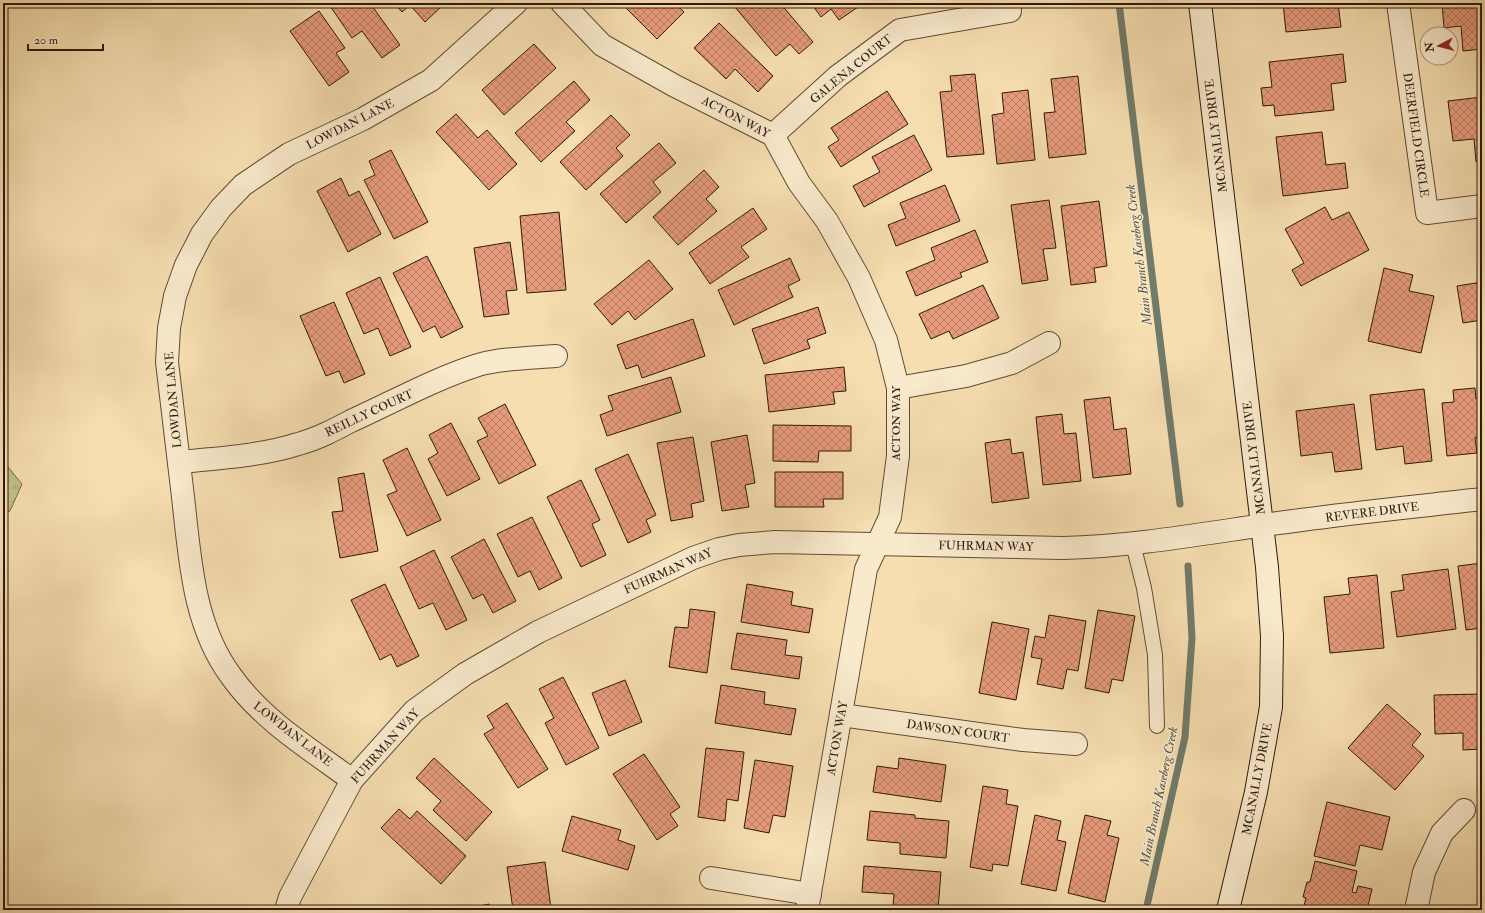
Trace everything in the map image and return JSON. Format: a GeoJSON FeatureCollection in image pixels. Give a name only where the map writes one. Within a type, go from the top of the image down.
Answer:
{"type":"FeatureCollection","features":[{"type":"Feature","properties":{"kind":"street","name":"LOWDAN LANE"},"geometry":{"type":"LineString","coordinates":[[352,780],[271,719],[249,699],[230,676],[214,648],[203,622],[193,581],[167,362],[169,328],[175,296],[186,265],[202,234],[221,208],[243,185],[283,157],[363,119],[431,80],[516,3]]}},
{"type":"Feature","properties":{"kind":"street","name":"ACTON WAY"},"geometry":{"type":"LineString","coordinates":[[562,3],[602,45],[675,86],[773,135],[799,183],[827,221],[859,278],[886,340],[898,388],[898,456],[890,517],[866,569],[808,902]]}},
{"type":"Feature","properties":{"kind":"street","name":"MCANALLY DRIVE"},"geometry":{"type":"LineString","coordinates":[[1200,3],[1267,568],[1272,636],[1271,707],[1256,792],[1228,910]]}},
{"type":"Feature","properties":{"kind":"street","name":"DEERFIELD CIRCLE"},"geometry":{"type":"LineString","coordinates":[[1398,3],[1427,213],[1482,206]]}},
{"type":"Feature","properties":{"kind":"street","name":"GALENA COURT"},"geometry":{"type":"LineString","coordinates":[[773,135],[838,76],[900,30],[1010,11]]}},
{"type":"Feature","properties":{"kind":"street"},"geometry":{"type":"LineString","coordinates":[[898,388],[966,376],[1012,363],[1049,343]]}},
{"type":"Feature","properties":{"kind":"street","name":"REILLY COURT"},"geometry":{"type":"LineString","coordinates":[[179,462],[269,451],[298,444],[326,434],[430,384],[468,369],[507,360],[556,356]]}},
{"type":"Feature","properties":{"kind":"street","name":"REVERE DRIVE"},"geometry":{"type":"LineString","coordinates":[[1262,526],[1300,520],[1482,499]]}},
{"type":"Feature","properties":{"kind":"street","name":"FUHRMAN WAY"},"geometry":{"type":"LineString","coordinates":[[286,910],[290,897],[352,780],[414,711],[465,674],[538,632],[686,561],[719,549],[740,545],[775,542],[1063,548],[1095,547],[1133,544],[1262,526]]}},
{"type":"Feature","properties":{"kind":"street","name":"DAWSON COURT"},"geometry":{"type":"LineString","coordinates":[[841,715],[1023,740],[1076,744]]}},
{"type":"Feature","properties":{"kind":"street"},"geometry":{"type":"LineString","coordinates":[[1416,910],[1424,872],[1442,833],[1464,810]]}},
{"type":"Feature","properties":{"kind":"street"},"geometry":{"type":"LineString","coordinates":[[711,878],[808,902]]}},
{"type":"Feature","properties":{"kind":"lane"},"geometry":{"type":"LineString","coordinates":[[1133,544],[1144,588],[1155,655],[1157,726]]}},
{"type":"Feature","properties":{"kind":"green space"},"geometry":{"type":"Polygon","coordinates":[[[3,461],[22,484],[10,511],[3,514],[3,461]]]}},
{"type":"Feature","properties":{"kind":"building"},"geometry":{"type":"Polygon","coordinates":[[[334,3],[370,3],[400,45],[382,58],[362,31],[352,38],[330,6],[334,3]]]}},
{"type":"Feature","properties":{"kind":"building"},"geometry":{"type":"Polygon","coordinates":[[[394,3],[439,3],[442,6],[425,22],[410,5],[402,12],[394,3]]]}},
{"type":"Feature","properties":{"kind":"building"},"geometry":{"type":"Polygon","coordinates":[[[629,3],[674,3],[684,12],[657,39],[625,7],[629,3]]]}},
{"type":"Feature","properties":{"kind":"building"},"geometry":{"type":"Polygon","coordinates":[[[689,3],[698,3],[692,7],[689,3]]]}},
{"type":"Feature","properties":{"kind":"building"},"geometry":{"type":"Polygon","coordinates":[[[737,3],[780,3],[813,42],[799,54],[790,44],[776,56],[734,6],[737,3]]]}},
{"type":"Feature","properties":{"kind":"building"},"geometry":{"type":"Polygon","coordinates":[[[811,3],[856,3],[858,7],[839,20],[831,9],[821,17],[811,3]]]}},
{"type":"Feature","properties":{"kind":"building"},"geometry":{"type":"Polygon","coordinates":[[[1283,3],[1338,3],[1341,27],[1286,32],[1283,3]]]}},
{"type":"Feature","properties":{"kind":"building"},"geometry":{"type":"Polygon","coordinates":[[[1442,3],[1482,3],[1482,49],[1463,51],[1461,26],[1444,26],[1442,3]]]}},
{"type":"Feature","properties":{"kind":"building"},"geometry":{"type":"Polygon","coordinates":[[[319,11],[345,48],[336,53],[349,72],[329,86],[290,31],[319,11]]]}},
{"type":"Feature","properties":{"kind":"building"},"geometry":{"type":"Polygon","coordinates":[[[719,23],[773,76],[758,92],[735,69],[726,79],[694,48],[719,23]]]}},
{"type":"Feature","properties":{"kind":"building"},"geometry":{"type":"Polygon","coordinates":[[[534,44],[556,68],[504,115],[482,90],[534,44]]]}},
{"type":"Feature","properties":{"kind":"building"},"geometry":{"type":"Polygon","coordinates":[[[1343,54],[1346,82],[1331,84],[1334,110],[1275,116],[1274,105],[1263,106],[1261,88],[1272,87],[1269,62],[1343,54]]]}},
{"type":"Feature","properties":{"kind":"building"},"geometry":{"type":"Polygon","coordinates":[[[975,74],[984,154],[947,157],[940,92],[952,91],[950,76],[975,74]]]}},
{"type":"Feature","properties":{"kind":"building"},"geometry":{"type":"Polygon","coordinates":[[[1078,76],[1086,154],[1049,158],[1044,113],[1055,112],[1051,79],[1078,76]]]}},
{"type":"Feature","properties":{"kind":"building"},"geometry":{"type":"Polygon","coordinates":[[[574,81],[590,100],[566,122],[575,131],[541,162],[515,133],[574,81]]]}},
{"type":"Feature","properties":{"kind":"building"},"geometry":{"type":"Polygon","coordinates":[[[1028,90],[1035,160],[997,164],[992,115],[1004,113],[1002,93],[1028,90]]]}},
{"type":"Feature","properties":{"kind":"building"},"geometry":{"type":"Polygon","coordinates":[[[887,91],[908,124],[841,167],[828,147],[839,140],[831,128],[887,91]]]}},
{"type":"Feature","properties":{"kind":"building"},"geometry":{"type":"Polygon","coordinates":[[[1482,97],[1482,161],[1476,162],[1474,139],[1453,141],[1448,101],[1482,97]]]}},
{"type":"Feature","properties":{"kind":"building"},"geometry":{"type":"Polygon","coordinates":[[[456,114],[478,138],[487,130],[517,164],[489,190],[436,132],[456,114]]]}},
{"type":"Feature","properties":{"kind":"building"},"geometry":{"type":"Polygon","coordinates":[[[611,115],[630,135],[616,148],[623,156],[586,190],[560,162],[611,115]]]}},
{"type":"Feature","properties":{"kind":"building"},"geometry":{"type":"Polygon","coordinates":[[[1322,132],[1326,165],[1345,163],[1348,188],[1283,196],[1276,137],[1322,132]]]}},
{"type":"Feature","properties":{"kind":"building"},"geometry":{"type":"Polygon","coordinates":[[[914,135],[932,170],[864,207],[853,186],[880,172],[872,157],[914,135]]]}},
{"type":"Feature","properties":{"kind":"building"},"geometry":{"type":"Polygon","coordinates":[[[659,143],[676,163],[653,182],[661,192],[626,223],[600,194],[659,143]]]}},
{"type":"Feature","properties":{"kind":"building"},"geometry":{"type":"Polygon","coordinates":[[[391,150],[428,222],[394,239],[364,180],[375,175],[369,161],[391,150]]]}},
{"type":"Feature","properties":{"kind":"building"},"geometry":{"type":"Polygon","coordinates":[[[704,170],[719,187],[706,199],[717,211],[678,245],[653,217],[704,170]]]}},
{"type":"Feature","properties":{"kind":"building"},"geometry":{"type":"Polygon","coordinates":[[[341,178],[349,196],[359,191],[381,234],[348,252],[317,191],[341,178]]]}},
{"type":"Feature","properties":{"kind":"building"},"geometry":{"type":"Polygon","coordinates":[[[945,185],[960,221],[896,246],[888,225],[906,218],[900,203],[945,185]]]}},
{"type":"Feature","properties":{"kind":"building"},"geometry":{"type":"Polygon","coordinates":[[[1049,200],[1056,248],[1043,249],[1048,280],[1022,284],[1011,205],[1049,200]]]}},
{"type":"Feature","properties":{"kind":"building"},"geometry":{"type":"Polygon","coordinates":[[[1099,201],[1107,266],[1094,268],[1096,282],[1071,285],[1061,206],[1099,201]]]}},
{"type":"Feature","properties":{"kind":"building"},"geometry":{"type":"Polygon","coordinates":[[[1325,207],[1332,220],[1349,212],[1369,250],[1301,286],[1292,270],[1304,263],[1285,229],[1325,207]]]}},
{"type":"Feature","properties":{"kind":"building"},"geometry":{"type":"Polygon","coordinates":[[[753,208],[767,229],[741,247],[749,257],[710,284],[689,253],[753,208]]]}},
{"type":"Feature","properties":{"kind":"building"},"geometry":{"type":"Polygon","coordinates":[[[559,212],[566,290],[527,293],[520,216],[559,212]]]}},
{"type":"Feature","properties":{"kind":"building"},"geometry":{"type":"Polygon","coordinates":[[[975,230],[988,262],[960,273],[962,277],[916,296],[906,272],[935,260],[931,248],[975,230]]]}},
{"type":"Feature","properties":{"kind":"building"},"geometry":{"type":"Polygon","coordinates":[[[510,242],[517,290],[506,291],[509,314],[484,317],[474,248],[510,242]]]}},
{"type":"Feature","properties":{"kind":"building"},"geometry":{"type":"Polygon","coordinates":[[[427,256],[463,327],[441,338],[435,326],[423,332],[393,273],[427,256]]]}},
{"type":"Feature","properties":{"kind":"building"},"geometry":{"type":"Polygon","coordinates":[[[790,258],[800,280],[788,286],[793,297],[734,325],[718,290],[790,258]]]}},
{"type":"Feature","properties":{"kind":"building"},"geometry":{"type":"Polygon","coordinates":[[[649,260],[673,289],[635,320],[628,311],[612,325],[594,304],[649,260]]]}},
{"type":"Feature","properties":{"kind":"building"},"geometry":{"type":"Polygon","coordinates":[[[1384,268],[1413,275],[1409,291],[1434,296],[1421,353],[1368,341],[1384,268]]]}},
{"type":"Feature","properties":{"kind":"building"},"geometry":{"type":"Polygon","coordinates":[[[380,277],[411,347],[390,356],[378,328],[364,334],[346,293],[380,277]]]}},
{"type":"Feature","properties":{"kind":"building"},"geometry":{"type":"Polygon","coordinates":[[[1482,282],[1482,320],[1463,323],[1457,286],[1482,282]]]}},
{"type":"Feature","properties":{"kind":"building"},"geometry":{"type":"Polygon","coordinates":[[[983,285],[999,318],[953,339],[949,331],[931,339],[919,314],[983,285]]]}},
{"type":"Feature","properties":{"kind":"building"},"geometry":{"type":"Polygon","coordinates":[[[334,302],[365,374],[344,383],[339,371],[326,376],[300,316],[334,302]]]}},
{"type":"Feature","properties":{"kind":"building"},"geometry":{"type":"Polygon","coordinates":[[[818,307],[826,333],[807,340],[810,348],[764,364],[752,329],[818,307]]]}},
{"type":"Feature","properties":{"kind":"building"},"geometry":{"type":"Polygon","coordinates":[[[693,319],[705,356],[642,378],[638,365],[626,369],[617,345],[693,319]]]}},
{"type":"Feature","properties":{"kind":"building"},"geometry":{"type":"Polygon","coordinates":[[[844,367],[846,391],[833,392],[835,404],[769,412],[765,375],[844,367]]]}},
{"type":"Feature","properties":{"kind":"building"},"geometry":{"type":"Polygon","coordinates":[[[671,377],[681,412],[607,436],[600,415],[613,410],[608,396],[671,377]]]}},
{"type":"Feature","properties":{"kind":"building"},"geometry":{"type":"Polygon","coordinates":[[[1475,388],[1476,399],[1482,398],[1482,437],[1475,438],[1477,453],[1447,456],[1442,403],[1454,402],[1453,390],[1475,388]]]}},
{"type":"Feature","properties":{"kind":"building"},"geometry":{"type":"Polygon","coordinates":[[[1424,389],[1432,461],[1405,464],[1403,446],[1376,450],[1370,395],[1424,389]]]}},
{"type":"Feature","properties":{"kind":"building"},"geometry":{"type":"Polygon","coordinates":[[[1110,397],[1114,430],[1126,428],[1131,474],[1093,478],[1084,400],[1110,397]]]}},
{"type":"Feature","properties":{"kind":"building"},"geometry":{"type":"Polygon","coordinates":[[[505,404],[536,465],[499,484],[477,441],[488,436],[478,418],[505,404]]]}},
{"type":"Feature","properties":{"kind":"building"},"geometry":{"type":"Polygon","coordinates":[[[1354,404],[1362,469],[1335,472],[1332,452],[1301,456],[1296,411],[1354,404]]]}},
{"type":"Feature","properties":{"kind":"building"},"geometry":{"type":"Polygon","coordinates":[[[1062,414],[1064,434],[1076,433],[1081,481],[1043,485],[1036,417],[1062,414]]]}},
{"type":"Feature","properties":{"kind":"building"},"geometry":{"type":"Polygon","coordinates":[[[451,423],[480,479],[447,496],[428,459],[438,453],[429,435],[451,423]]]}},
{"type":"Feature","properties":{"kind":"building"},"geometry":{"type":"Polygon","coordinates":[[[773,425],[851,426],[851,451],[819,451],[818,462],[773,461],[773,425]]]}},
{"type":"Feature","properties":{"kind":"building"},"geometry":{"type":"Polygon","coordinates":[[[747,435],[755,483],[745,485],[749,507],[722,511],[711,442],[747,435]]]}},
{"type":"Feature","properties":{"kind":"building"},"geometry":{"type":"Polygon","coordinates":[[[693,437],[704,501],[691,504],[693,517],[671,521],[657,443],[693,437]]]}},
{"type":"Feature","properties":{"kind":"building"},"geometry":{"type":"Polygon","coordinates":[[[1010,439],[1012,454],[1023,452],[1029,498],[992,503],[985,443],[1010,439]]]}},
{"type":"Feature","properties":{"kind":"building"},"geometry":{"type":"Polygon","coordinates":[[[407,448],[441,520],[407,536],[387,495],[397,491],[383,460],[407,448]]]}},
{"type":"Feature","properties":{"kind":"building"},"geometry":{"type":"Polygon","coordinates":[[[628,454],[656,515],[646,520],[651,532],[628,543],[595,469],[628,454]]]}},
{"type":"Feature","properties":{"kind":"building"},"geometry":{"type":"Polygon","coordinates":[[[775,472],[843,472],[843,499],[823,499],[824,507],[775,507],[775,472]]]}},
{"type":"Feature","properties":{"kind":"building"},"geometry":{"type":"Polygon","coordinates":[[[364,473],[378,551],[340,558],[332,512],[343,511],[338,478],[364,473]]]}},
{"type":"Feature","properties":{"kind":"building"},"geometry":{"type":"Polygon","coordinates":[[[581,480],[600,520],[592,524],[606,555],[581,567],[547,497],[581,480]]]}},
{"type":"Feature","properties":{"kind":"building"},"geometry":{"type":"Polygon","coordinates":[[[532,517],[562,578],[539,590],[530,571],[518,577],[497,534],[532,517]]]}},
{"type":"Feature","properties":{"kind":"building"},"geometry":{"type":"Polygon","coordinates":[[[484,539],[516,601],[493,613],[483,594],[473,599],[451,557],[484,539]]]}},
{"type":"Feature","properties":{"kind":"building"},"geometry":{"type":"Polygon","coordinates":[[[434,550],[467,620],[446,630],[433,603],[419,609],[400,567],[434,550]]]}},
{"type":"Feature","properties":{"kind":"building"},"geometry":{"type":"Polygon","coordinates":[[[1482,563],[1482,628],[1466,630],[1458,566],[1482,563]]]}},
{"type":"Feature","properties":{"kind":"building"},"geometry":{"type":"Polygon","coordinates":[[[1448,569],[1456,629],[1397,637],[1391,592],[1404,590],[1402,575],[1448,569]]]}},
{"type":"Feature","properties":{"kind":"building"},"geometry":{"type":"Polygon","coordinates":[[[1377,575],[1384,648],[1330,653],[1324,597],[1350,594],[1348,578],[1377,575]]]}},
{"type":"Feature","properties":{"kind":"building"},"geometry":{"type":"Polygon","coordinates":[[[385,584],[419,656],[397,667],[391,654],[380,660],[351,600],[385,584]]]}},
{"type":"Feature","properties":{"kind":"building"},"geometry":{"type":"Polygon","coordinates":[[[747,584],[793,592],[791,605],[813,609],[809,633],[741,622],[747,584]]]}},
{"type":"Feature","properties":{"kind":"building"},"geometry":{"type":"Polygon","coordinates":[[[690,609],[715,612],[707,673],[669,667],[675,627],[688,628],[690,609]]]}},
{"type":"Feature","properties":{"kind":"building"},"geometry":{"type":"Polygon","coordinates":[[[1098,610],[1135,616],[1123,681],[1112,679],[1109,693],[1085,688],[1098,610]]]}},
{"type":"Feature","properties":{"kind":"building"},"geometry":{"type":"Polygon","coordinates":[[[1049,615],[1086,621],[1078,671],[1067,669],[1063,689],[1037,684],[1042,659],[1031,657],[1035,636],[1045,638],[1049,615]]]}},
{"type":"Feature","properties":{"kind":"building"},"geometry":{"type":"Polygon","coordinates":[[[992,622],[1029,629],[1016,700],[979,693],[992,622]]]}},
{"type":"Feature","properties":{"kind":"building"},"geometry":{"type":"Polygon","coordinates":[[[737,633],[787,640],[785,655],[802,657],[799,679],[731,669],[737,633]]]}},
{"type":"Feature","properties":{"kind":"building"},"geometry":{"type":"Polygon","coordinates":[[[563,677],[599,748],[566,765],[545,723],[554,718],[539,689],[563,677]]]}},
{"type":"Feature","properties":{"kind":"building"},"geometry":{"type":"Polygon","coordinates":[[[625,680],[642,722],[609,736],[592,693],[625,680]]]}},
{"type":"Feature","properties":{"kind":"building"},"geometry":{"type":"Polygon","coordinates":[[[721,685],[765,692],[764,704],[796,709],[791,735],[715,723],[721,685]]]}},
{"type":"Feature","properties":{"kind":"building"},"geometry":{"type":"Polygon","coordinates":[[[1482,694],[1482,749],[1463,750],[1463,733],[1435,734],[1434,695],[1482,694]]]}},
{"type":"Feature","properties":{"kind":"building"},"geometry":{"type":"Polygon","coordinates":[[[507,703],[548,769],[518,788],[484,734],[494,728],[487,716],[507,703]]]}},
{"type":"Feature","properties":{"kind":"building"},"geometry":{"type":"Polygon","coordinates":[[[1387,704],[1421,734],[1412,745],[1424,756],[1395,790],[1348,748],[1387,704]]]}},
{"type":"Feature","properties":{"kind":"building"},"geometry":{"type":"Polygon","coordinates":[[[706,748],[744,752],[738,801],[727,799],[725,821],[698,817],[706,748]]]}},
{"type":"Feature","properties":{"kind":"building"},"geometry":{"type":"Polygon","coordinates":[[[644,754],[680,807],[670,814],[678,826],[657,840],[613,774],[644,754]]]}},
{"type":"Feature","properties":{"kind":"building"},"geometry":{"type":"Polygon","coordinates":[[[434,758],[492,812],[466,841],[433,810],[441,801],[416,778],[434,758]]]}},
{"type":"Feature","properties":{"kind":"building"},"geometry":{"type":"Polygon","coordinates":[[[899,758],[946,765],[941,802],[873,792],[877,766],[898,769],[899,758]]]}},
{"type":"Feature","properties":{"kind":"building"},"geometry":{"type":"Polygon","coordinates":[[[755,760],[793,766],[785,817],[773,815],[769,833],[744,828],[755,760]]]}},
{"type":"Feature","properties":{"kind":"building"},"geometry":{"type":"Polygon","coordinates":[[[983,786],[1008,790],[1006,804],[1018,806],[1008,866],[993,864],[992,871],[970,867],[983,786]]]}},
{"type":"Feature","properties":{"kind":"building"},"geometry":{"type":"Polygon","coordinates":[[[1327,802],[1390,817],[1382,850],[1360,845],[1355,866],[1314,856],[1327,802]]]}},
{"type":"Feature","properties":{"kind":"building"},"geometry":{"type":"Polygon","coordinates":[[[399,809],[410,819],[417,811],[466,856],[441,884],[381,828],[399,809]]]}},
{"type":"Feature","properties":{"kind":"building"},"geometry":{"type":"Polygon","coordinates":[[[870,811],[915,815],[915,818],[949,821],[946,858],[900,854],[900,843],[867,840],[870,811]]]}},
{"type":"Feature","properties":{"kind":"building"},"geometry":{"type":"Polygon","coordinates":[[[1035,815],[1061,821],[1057,840],[1066,842],[1056,891],[1021,884],[1035,815]]]}},
{"type":"Feature","properties":{"kind":"building"},"geometry":{"type":"Polygon","coordinates":[[[1085,815],[1111,821],[1107,835],[1119,838],[1105,902],[1068,893],[1085,815]]]}},
{"type":"Feature","properties":{"kind":"building"},"geometry":{"type":"Polygon","coordinates":[[[572,816],[621,830],[618,840],[635,846],[628,870],[562,851],[572,816]]]}},
{"type":"Feature","properties":{"kind":"building"},"geometry":{"type":"Polygon","coordinates":[[[1315,861],[1357,871],[1352,892],[1356,893],[1358,886],[1372,889],[1367,910],[1303,910],[1306,898],[1303,897],[1307,882],[1310,882],[1315,861]]]}},
{"type":"Feature","properties":{"kind":"building"},"geometry":{"type":"Polygon","coordinates":[[[545,862],[551,909],[513,910],[507,867],[545,862]]]}},
{"type":"Feature","properties":{"kind":"building"},"geometry":{"type":"Polygon","coordinates":[[[864,866],[941,872],[938,910],[893,906],[894,894],[862,892],[864,866]]]}},
{"type":"Feature","properties":{"kind":"building"},"geometry":{"type":"Polygon","coordinates":[[[489,904],[490,910],[462,910],[489,904]]]}},
{"type":"Feature","properties":{"kind":"waterway","name":"Main Branch Kaseberg Creek"},"geometry":{"type":"LineString","coordinates":[[1119,3],[1180,504]]}},
{"type":"Feature","properties":{"kind":"waterway","name":"Main Branch Kaseberg Creek"},"geometry":{"type":"LineString","coordinates":[[1146,910],[1185,737],[1192,638],[1188,566]]}}]}
